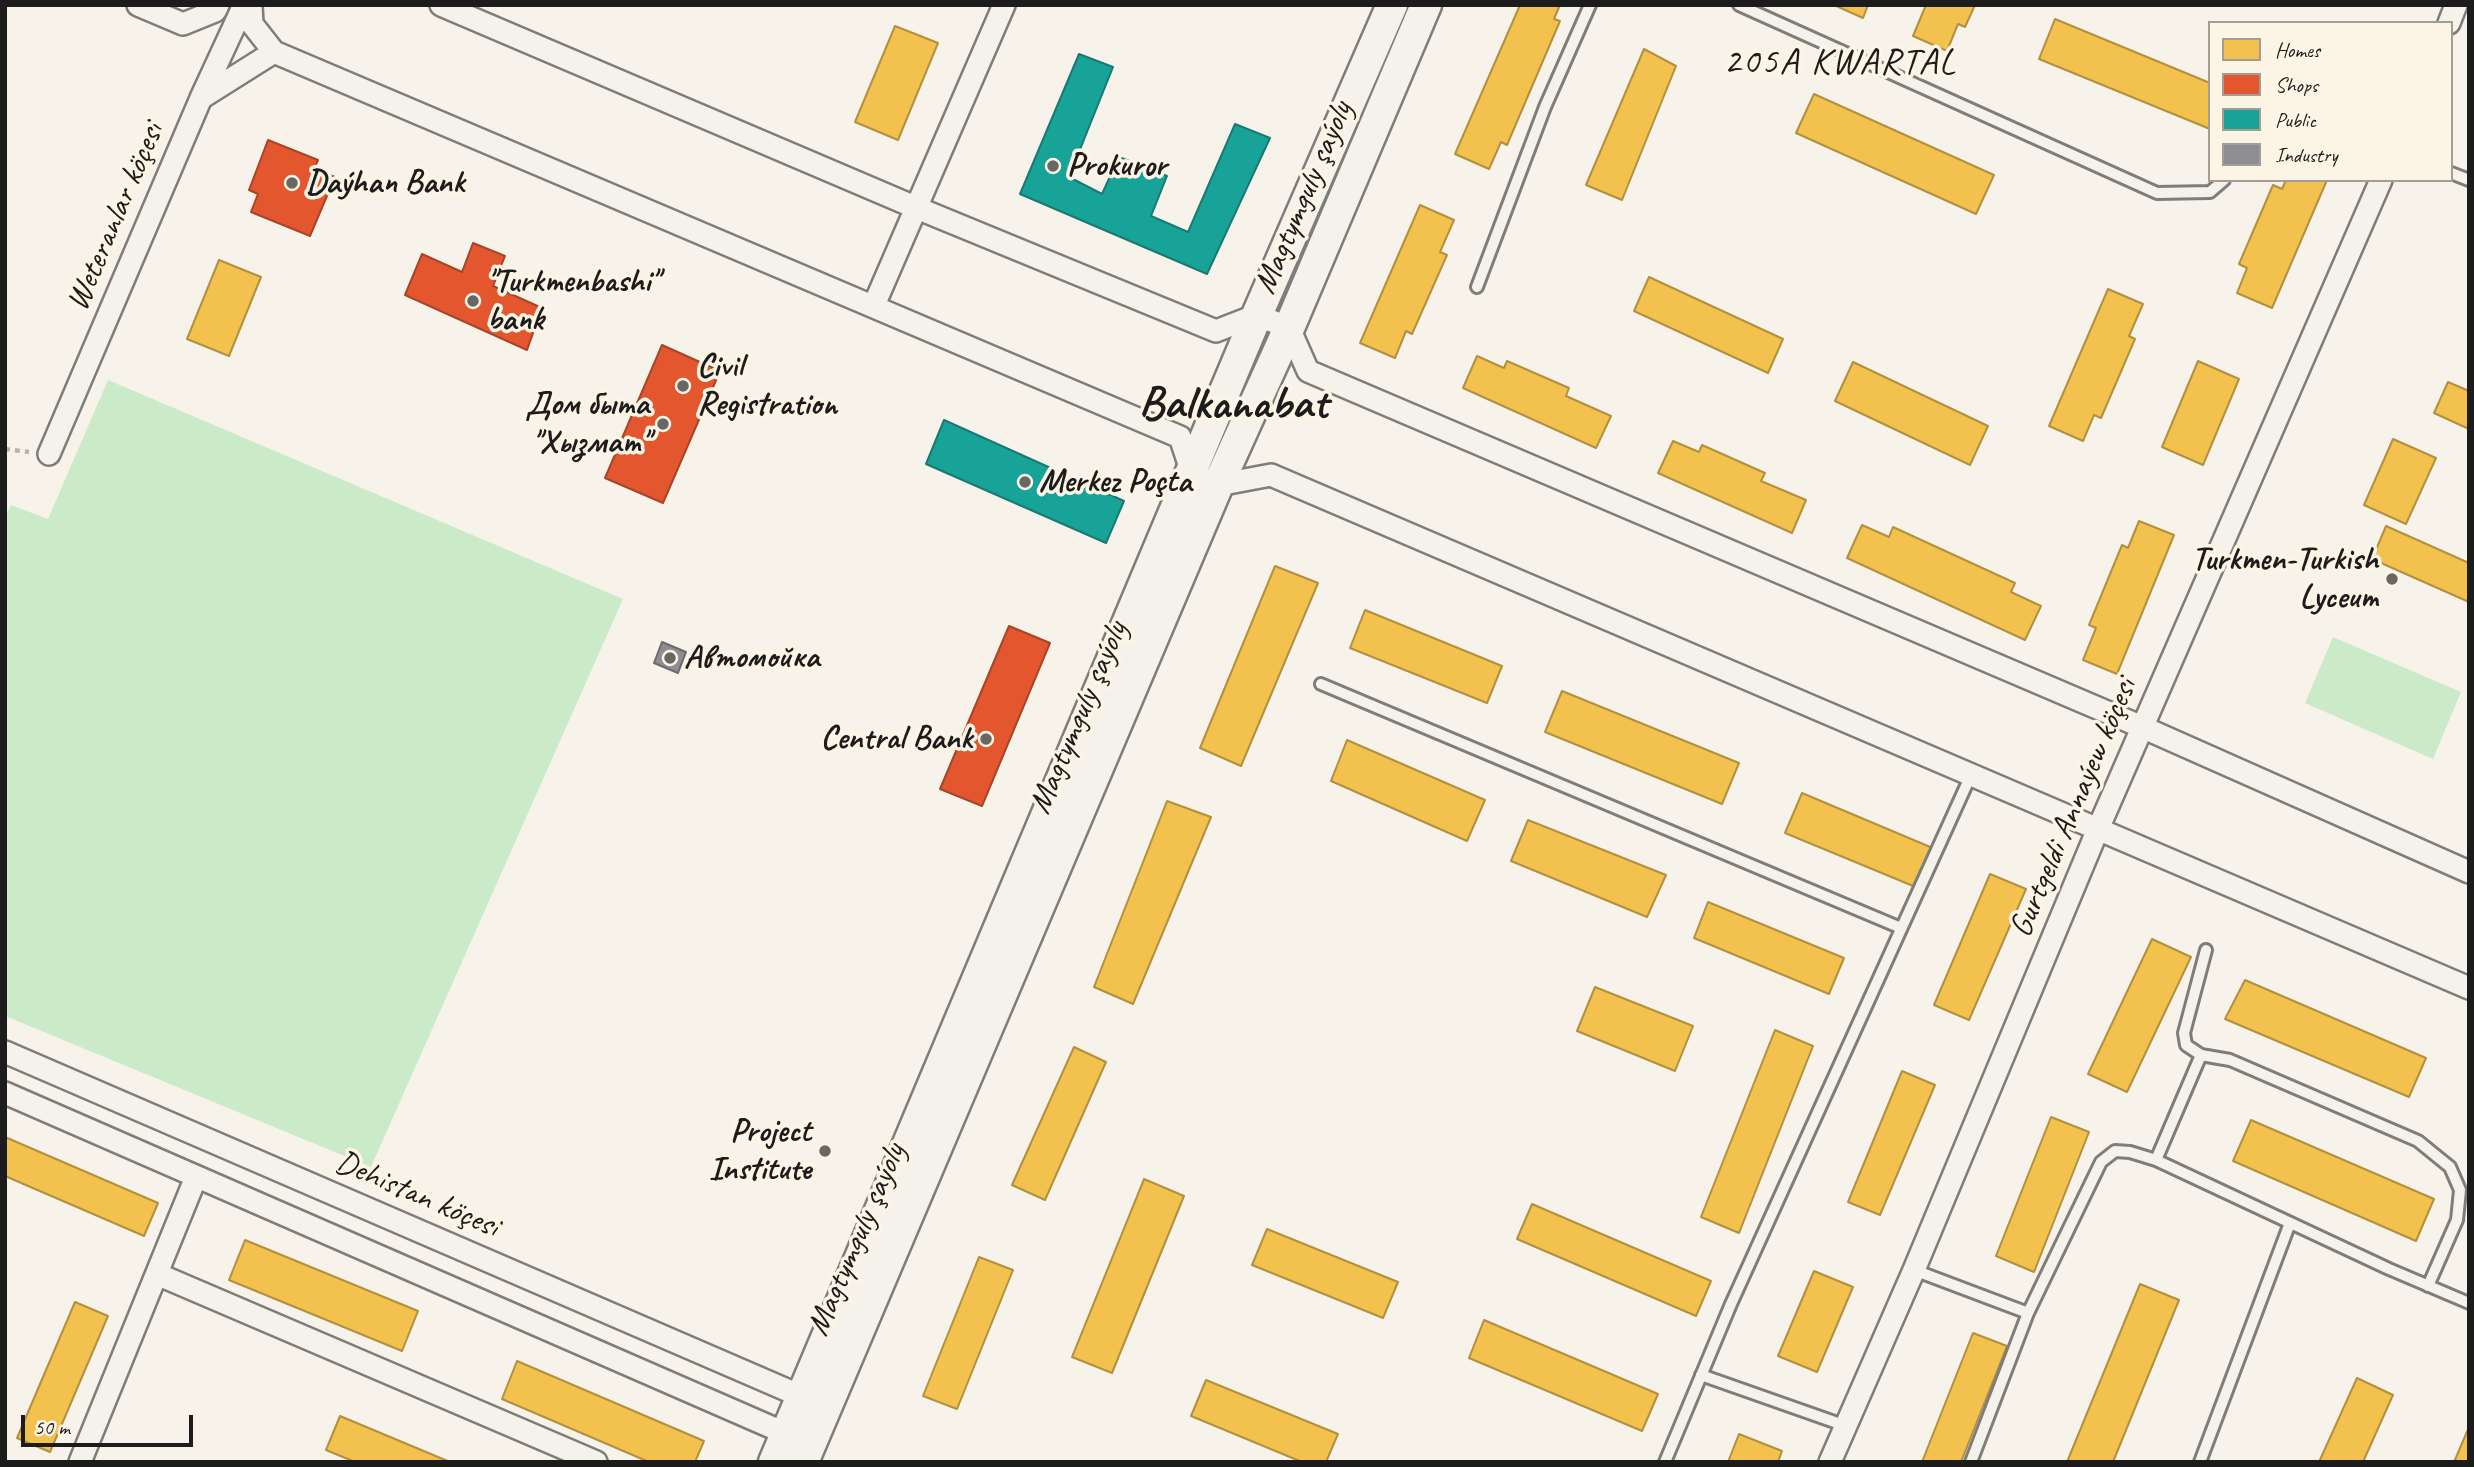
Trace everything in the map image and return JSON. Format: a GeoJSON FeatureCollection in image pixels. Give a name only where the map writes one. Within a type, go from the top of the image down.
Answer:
{"type":"FeatureCollection","features":[{"type":"Feature","properties":{"kind":"street"},"geometry":{"type":"LineString","coordinates":[[138,5],[183,24],[215,11],[218,5]]}},
{"type":"Feature","properties":{"kind":"street","name":"Weteranlar köçesi"},"geometry":{"type":"LineString","coordinates":[[49,454],[201,98],[244,5]]}},
{"type":"Feature","properties":{"kind":"street"},"geometry":{"type":"LineString","coordinates":[[251,5],[252,24],[274,52],[1180,437],[1205,479],[1271,475],[2469,988]]}},
{"type":"Feature","properties":{"kind":"street"},"geometry":{"type":"LineString","coordinates":[[441,5],[917,208],[1216,331],[1257,315],[1289,328],[1308,371],[2142,727],[2469,872]]}},
{"type":"Feature","properties":{"kind":"street"},"geometry":{"type":"LineString","coordinates":[[874,305],[1004,5]]}},
{"type":"Feature","properties":{"kind":"street","name":"Magtymguly şaýoly"},"geometry":{"type":"LineString","coordinates":[[803,1462],[1205,479],[1257,315],[1392,5]]}},
{"type":"Feature","properties":{"kind":"street","name":"Magtymguly şaýoly"},"geometry":{"type":"LineString","coordinates":[[774,1462],[1205,479],[1289,328],[1426,5]]}},
{"type":"Feature","properties":{"kind":"street"},"geometry":{"type":"LineString","coordinates":[[201,98],[274,52]]}},
{"type":"Feature","properties":{"kind":"street","name":"Gurtgeldi Annaýew köçesi"},"geometry":{"type":"LineString","coordinates":[[1830,1462],[1914,1270],[2098,829],[2380,182]]}},
{"type":"Feature","properties":{"kind":"street","name":"Dehistan köçesi"},"geometry":{"type":"LineString","coordinates":[[5,1052],[803,1397]]}},
{"type":"Feature","properties":{"kind":"street"},"geometry":{"type":"LineString","coordinates":[[5,1093],[787,1434]]}},
{"type":"Feature","properties":{"kind":"street"},"geometry":{"type":"LineString","coordinates":[[80,1462],[196,1177]]}},
{"type":"Feature","properties":{"kind":"street"},"geometry":{"type":"LineString","coordinates":[[157,1274],[596,1462]]}},
{"type":"Feature","properties":{"kind":"lane"},"geometry":{"type":"LineString","coordinates":[[1477,287],[1545,107],[1590,5]]}},
{"type":"Feature","properties":{"kind":"lane"},"geometry":{"type":"LineString","coordinates":[[1739,5],[2157,193],[2210,192],[2222,182]]}},
{"type":"Feature","properties":{"kind":"lane"},"geometry":{"type":"LineString","coordinates":[[1321,684],[1901,928]]}},
{"type":"Feature","properties":{"kind":"lane"},"geometry":{"type":"LineString","coordinates":[[1665,1462],[1731,1304],[1970,775]]}},
{"type":"Feature","properties":{"kind":"lane"},"geometry":{"type":"LineString","coordinates":[[2206,950],[2184,1033],[2186,1045],[2201,1055],[2230,1060],[2418,1141],[2450,1167],[2460,1190],[2457,1220],[2428,1286]]}},
{"type":"Feature","properties":{"kind":"lane"},"geometry":{"type":"LineString","coordinates":[[2156,1160],[2201,1055]]}},
{"type":"Feature","properties":{"kind":"lane"},"geometry":{"type":"LineString","coordinates":[[1971,1462],[2028,1313],[2101,1163],[2115,1152],[2130,1152],[2156,1160],[2469,1303]]}},
{"type":"Feature","properties":{"kind":"lane"},"geometry":{"type":"LineString","coordinates":[[2200,1462],[2290,1223]]}},
{"type":"Feature","properties":{"kind":"lane"},"geometry":{"type":"LineString","coordinates":[[1914,1270],[2028,1313]]}},
{"type":"Feature","properties":{"kind":"lane"},"geometry":{"type":"LineString","coordinates":[[1701,1375],[1846,1426]]}},
{"type":"Feature","properties":{"kind":"green space"},"geometry":{"type":"Polygon","coordinates":[[[108,380],[623,599],[371,1167],[5,1016],[5,517],[11,505],[48,519],[108,380]]]}},
{"type":"Feature","properties":{"kind":"green space"},"geometry":{"type":"Polygon","coordinates":[[[2333,637],[2461,692],[2433,759],[2305,703],[2333,637]]]}},
{"type":"Feature","properties":{"kind":"building: Homes"},"geometry":{"type":"Polygon","coordinates":[[[1520,5],[1560,5],[1554,19],[1560,21],[1507,145],[1501,142],[1489,169],[1455,154],[1520,5]]]}},
{"type":"Feature","properties":{"kind":"building: Homes"},"geometry":{"type":"Polygon","coordinates":[[[1834,5],[1868,5],[1863,18],[1834,5]]]}},
{"type":"Feature","properties":{"kind":"building: Homes"},"geometry":{"type":"Polygon","coordinates":[[[1926,5],[1975,5],[1965,27],[1958,24],[1947,51],[1913,36],[1926,5]]]}},
{"type":"Feature","properties":{"kind":"building: Homes"},"geometry":{"type":"Polygon","coordinates":[[[2055,19],[2208,82],[2208,128],[2039,59],[2055,19]]]}},
{"type":"Feature","properties":{"kind":"building: Homes"},"geometry":{"type":"Polygon","coordinates":[[[895,26],[938,43],[898,140],[855,122],[895,26]]]}},
{"type":"Feature","properties":{"kind":"building: Homes"},"geometry":{"type":"Polygon","coordinates":[[[1644,49],[1676,66],[1622,200],[1586,185],[1644,49]]]}},
{"type":"Feature","properties":{"kind":"building: Homes"},"geometry":{"type":"Polygon","coordinates":[[[1814,94],[1994,175],[1976,214],[1796,133],[1814,94]]]}},
{"type":"Feature","properties":{"kind":"building: Homes"},"geometry":{"type":"Polygon","coordinates":[[[2285,182],[2326,182],[2272,308],[2237,293],[2247,268],[2239,264],[2273,185],[2282,189],[2285,182]]]}},
{"type":"Feature","properties":{"kind":"building: Homes"},"geometry":{"type":"Polygon","coordinates":[[[1420,205],[1454,220],[1440,252],[1447,255],[1412,334],[1406,331],[1395,358],[1360,343],[1420,205]]]}},
{"type":"Feature","properties":{"kind":"building: Homes"},"geometry":{"type":"Polygon","coordinates":[[[219,260],[261,277],[229,356],[187,339],[219,260]]]}},
{"type":"Feature","properties":{"kind":"building: Homes"},"geometry":{"type":"Polygon","coordinates":[[[1649,277],[1783,339],[1768,373],[1634,311],[1649,277]]]}},
{"type":"Feature","properties":{"kind":"building: Homes"},"geometry":{"type":"Polygon","coordinates":[[[2108,289],[2143,304],[2129,336],[2135,339],[2101,418],[2094,415],[2083,441],[2049,426],[2108,289]]]}},
{"type":"Feature","properties":{"kind":"building: Homes"},"geometry":{"type":"Polygon","coordinates":[[[1477,356],[1504,368],[1507,361],[1569,388],[1566,396],[1611,416],[1596,448],[1463,388],[1477,356]]]}},
{"type":"Feature","properties":{"kind":"building: Homes"},"geometry":{"type":"Polygon","coordinates":[[[2198,361],[2239,379],[2203,465],[2162,447],[2198,361]]]}},
{"type":"Feature","properties":{"kind":"building: Homes"},"geometry":{"type":"Polygon","coordinates":[[[1853,362],[1988,426],[1970,465],[1835,401],[1853,362]]]}},
{"type":"Feature","properties":{"kind":"building: Homes"},"geometry":{"type":"Polygon","coordinates":[[[2448,382],[2469,391],[2469,429],[2434,413],[2448,382]]]}},
{"type":"Feature","properties":{"kind":"building: Homes"},"geometry":{"type":"Polygon","coordinates":[[[2393,439],[2436,458],[2406,524],[2364,505],[2393,439]]]}},
{"type":"Feature","properties":{"kind":"building: Homes"},"geometry":{"type":"Polygon","coordinates":[[[1673,441],[1699,452],[1702,445],[1765,473],[1761,481],[1806,500],[1792,533],[1658,473],[1673,441]]]}},
{"type":"Feature","properties":{"kind":"building: Homes"},"geometry":{"type":"Polygon","coordinates":[[[2139,521],[2174,535],[2117,674],[2083,660],[2096,628],[2089,625],[2122,545],[2128,548],[2139,521]]]}},
{"type":"Feature","properties":{"kind":"building: Homes"},"geometry":{"type":"Polygon","coordinates":[[[1862,525],[1889,537],[1893,527],[2015,583],[2011,592],[2041,606],[2025,640],[1847,558],[1862,525]]]}},
{"type":"Feature","properties":{"kind":"building: Homes"},"geometry":{"type":"Polygon","coordinates":[[[2386,526],[2469,563],[2469,602],[2372,559],[2386,526]]]}},
{"type":"Feature","properties":{"kind":"building: Homes"},"geometry":{"type":"Polygon","coordinates":[[[1275,566],[1318,583],[1241,766],[1200,748],[1275,566]]]}},
{"type":"Feature","properties":{"kind":"building: Homes"},"geometry":{"type":"Polygon","coordinates":[[[1365,610],[1502,666],[1487,703],[1350,648],[1365,610]]]}},
{"type":"Feature","properties":{"kind":"building: Homes"},"geometry":{"type":"Polygon","coordinates":[[[1562,691],[1739,763],[1722,804],[1545,732],[1562,691]]]}},
{"type":"Feature","properties":{"kind":"building: Homes"},"geometry":{"type":"Polygon","coordinates":[[[1347,740],[1485,800],[1467,841],[1331,781],[1347,740]]]}},
{"type":"Feature","properties":{"kind":"building: Homes"},"geometry":{"type":"Polygon","coordinates":[[[1802,793],[1935,849],[1918,888],[1785,833],[1802,793]]]}},
{"type":"Feature","properties":{"kind":"building: Homes"},"geometry":{"type":"Polygon","coordinates":[[[1167,801],[1211,817],[1133,1004],[1094,987],[1167,801]]]}},
{"type":"Feature","properties":{"kind":"building: Homes"},"geometry":{"type":"Polygon","coordinates":[[[1528,820],[1666,875],[1647,917],[1511,861],[1528,820]]]}},
{"type":"Feature","properties":{"kind":"building: Homes"},"geometry":{"type":"Polygon","coordinates":[[[1990,874],[2026,889],[1969,1020],[1934,1005],[1990,874]]]}},
{"type":"Feature","properties":{"kind":"building: Homes"},"geometry":{"type":"Polygon","coordinates":[[[1708,902],[1844,958],[1829,994],[1694,938],[1708,902]]]}},
{"type":"Feature","properties":{"kind":"building: Homes"},"geometry":{"type":"Polygon","coordinates":[[[2152,939],[2191,957],[2127,1092],[2088,1074],[2152,939]]]}},
{"type":"Feature","properties":{"kind":"building: Homes"},"geometry":{"type":"Polygon","coordinates":[[[2245,980],[2426,1058],[2409,1097],[2225,1019],[2245,980]]]}},
{"type":"Feature","properties":{"kind":"building: Homes"},"geometry":{"type":"Polygon","coordinates":[[[1595,987],[1693,1026],[1675,1071],[1577,1031],[1595,987]]]}},
{"type":"Feature","properties":{"kind":"building: Homes"},"geometry":{"type":"Polygon","coordinates":[[[1775,1030],[1813,1046],[1739,1233],[1701,1217],[1775,1030]]]}},
{"type":"Feature","properties":{"kind":"building: Homes"},"geometry":{"type":"Polygon","coordinates":[[[1074,1047],[1106,1062],[1045,1200],[1012,1185],[1074,1047]]]}},
{"type":"Feature","properties":{"kind":"building: Homes"},"geometry":{"type":"Polygon","coordinates":[[[1902,1071],[1935,1085],[1880,1215],[1848,1202],[1902,1071]]]}},
{"type":"Feature","properties":{"kind":"building: Homes"},"geometry":{"type":"Polygon","coordinates":[[[2051,1117],[2089,1132],[2034,1272],[1996,1256],[2051,1117]]]}},
{"type":"Feature","properties":{"kind":"building: Homes"},"geometry":{"type":"Polygon","coordinates":[[[2251,1120],[2434,1199],[2416,1241],[2233,1161],[2251,1120]]]}},
{"type":"Feature","properties":{"kind":"building: Homes"},"geometry":{"type":"Polygon","coordinates":[[[5,1137],[158,1203],[144,1236],[5,1176],[5,1137]]]}},
{"type":"Feature","properties":{"kind":"building: Homes"},"geometry":{"type":"Polygon","coordinates":[[[1144,1179],[1184,1196],[1112,1373],[1072,1357],[1144,1179]]]}},
{"type":"Feature","properties":{"kind":"building: Homes"},"geometry":{"type":"Polygon","coordinates":[[[1532,1204],[1711,1281],[1696,1316],[1517,1239],[1532,1204]]]}},
{"type":"Feature","properties":{"kind":"building: Homes"},"geometry":{"type":"Polygon","coordinates":[[[1267,1229],[1398,1282],[1383,1318],[1252,1265],[1267,1229]]]}},
{"type":"Feature","properties":{"kind":"building: Homes"},"geometry":{"type":"Polygon","coordinates":[[[245,1240],[418,1311],[402,1351],[229,1280],[245,1240]]]}},
{"type":"Feature","properties":{"kind":"building: Homes"},"geometry":{"type":"Polygon","coordinates":[[[979,1257],[1013,1270],[957,1409],[923,1396],[979,1257]]]}},
{"type":"Feature","properties":{"kind":"building: Homes"},"geometry":{"type":"Polygon","coordinates":[[[1814,1271],[1853,1287],[1817,1372],[1778,1356],[1814,1271]]]}},
{"type":"Feature","properties":{"kind":"building: Homes"},"geometry":{"type":"Polygon","coordinates":[[[2140,1284],[2179,1300],[2113,1462],[2067,1462],[2140,1284]]]}},
{"type":"Feature","properties":{"kind":"building: Homes"},"geometry":{"type":"Polygon","coordinates":[[[75,1302],[108,1316],[50,1452],[17,1438],[75,1302]]]}},
{"type":"Feature","properties":{"kind":"building: Homes"},"geometry":{"type":"Polygon","coordinates":[[[1484,1320],[1658,1394],[1642,1431],[1469,1358],[1484,1320]]]}},
{"type":"Feature","properties":{"kind":"building: Homes"},"geometry":{"type":"Polygon","coordinates":[[[1973,1333],[2007,1346],[1961,1462],[1922,1462],[1973,1333]]]}},
{"type":"Feature","properties":{"kind":"building: Homes"},"geometry":{"type":"Polygon","coordinates":[[[517,1361],[704,1441],[695,1462],[649,1462],[502,1399],[517,1361]]]}},
{"type":"Feature","properties":{"kind":"building: Homes"},"geometry":{"type":"Polygon","coordinates":[[[2357,1378],[2393,1395],[2363,1462],[2319,1462],[2357,1378]]]}},
{"type":"Feature","properties":{"kind":"building: Homes"},"geometry":{"type":"Polygon","coordinates":[[[1206,1380],[1338,1434],[1326,1462],[1302,1462],[1191,1416],[1206,1380]]]}},
{"type":"Feature","properties":{"kind":"building: Homes"},"geometry":{"type":"Polygon","coordinates":[[[340,1416],[450,1462],[355,1462],[326,1450],[340,1416]]]}},
{"type":"Feature","properties":{"kind":"building: Homes"},"geometry":{"type":"Polygon","coordinates":[[[2469,1427],[2469,1462],[2454,1462],[2469,1427]]]}},
{"type":"Feature","properties":{"kind":"building: Homes"},"geometry":{"type":"Polygon","coordinates":[[[1739,1434],[1782,1451],[1778,1462],[1728,1462],[1739,1434]]]}},
{"type":"Feature","properties":{"kind":"building: Shops","name":"Daýhan Bank"},"geometry":{"type":"Polygon","coordinates":[[[268,140],[318,160],[314,169],[335,177],[310,236],[251,212],[258,194],[249,190],[268,140]]]}},
{"type":"Feature","properties":{"kind":"building: Shops","name":"\"Turkmenbashi\" bank"},"geometry":{"type":"Polygon","coordinates":[[[473,243],[505,256],[493,286],[542,308],[527,350],[405,295],[422,254],[462,272],[473,243]]]}},
{"type":"Feature","properties":{"kind":"building: Shops","name":"Дом быта \"Хызмат\""},"geometry":{"type":"Polygon","coordinates":[[[662,345],[720,371],[663,503],[605,478],[662,345]]]}},
{"type":"Feature","properties":{"kind":"building: Shops","name":"Central Bank"},"geometry":{"type":"Polygon","coordinates":[[[1009,626],[1050,643],[982,806],[940,789],[1009,626]]]}},
{"type":"Feature","properties":{"kind":"building: Public","name":"Prokuror"},"geometry":{"type":"Polygon","coordinates":[[[1079,54],[1113,67],[1069,177],[1102,194],[1119,157],[1167,176],[1151,216],[1188,232],[1235,124],[1270,138],[1207,274],[1020,194],[1079,54]]]}},
{"type":"Feature","properties":{"kind":"building: Public","name":"Merkez Poçta"},"geometry":{"type":"Polygon","coordinates":[[[944,420],[1124,501],[1106,543],[926,464],[944,420]]]}},
{"type":"Feature","properties":{"kind":"building: Industry","name":"Автомойка"},"geometry":{"type":"Polygon","coordinates":[[[662,642],[686,652],[678,673],[654,663],[662,642]]]}},
{"type":"Feature","properties":{"kind":"place","name":"Prokuror"},"geometry":{"type":"Point","coordinates":[1053,166]}},
{"type":"Feature","properties":{"kind":"place","name":"Daýhan Bank"},"geometry":{"type":"Point","coordinates":[292,183]}},
{"type":"Feature","properties":{"kind":"place","name":"\"Turkmenbashi\" bank"},"geometry":{"type":"Point","coordinates":[473,301]}},
{"type":"Feature","properties":{"kind":"place","name":"Civil Registration"},"geometry":{"type":"Point","coordinates":[683,386]}},
{"type":"Feature","properties":{"kind":"place","name":"Дом быта \"Хызмат\""},"geometry":{"type":"Point","coordinates":[663,424]}},
{"type":"Feature","properties":{"kind":"place","name":"Merkez Poçta"},"geometry":{"type":"Point","coordinates":[1025,482]}},
{"type":"Feature","properties":{"kind":"place","name":"Turkmen-Turkish Lyceum"},"geometry":{"type":"Point","coordinates":[2392,579]}},
{"type":"Feature","properties":{"kind":"place","name":"Автомойка"},"geometry":{"type":"Point","coordinates":[670,658]}},
{"type":"Feature","properties":{"kind":"place","name":"Central Bank"},"geometry":{"type":"Point","coordinates":[986,739]}},
{"type":"Feature","properties":{"kind":"place","name":"Project Institute"},"geometry":{"type":"Point","coordinates":[825,1151]}},
{"type":"Feature","properties":{"kind":"district","name":"205A KWARTAL"},"geometry":{"type":"Point","coordinates":[1840,63]}},
{"type":"Feature","properties":{"kind":"district","name":"Balkanabat"},"geometry":{"type":"Point","coordinates":[1233,406]}}]}
